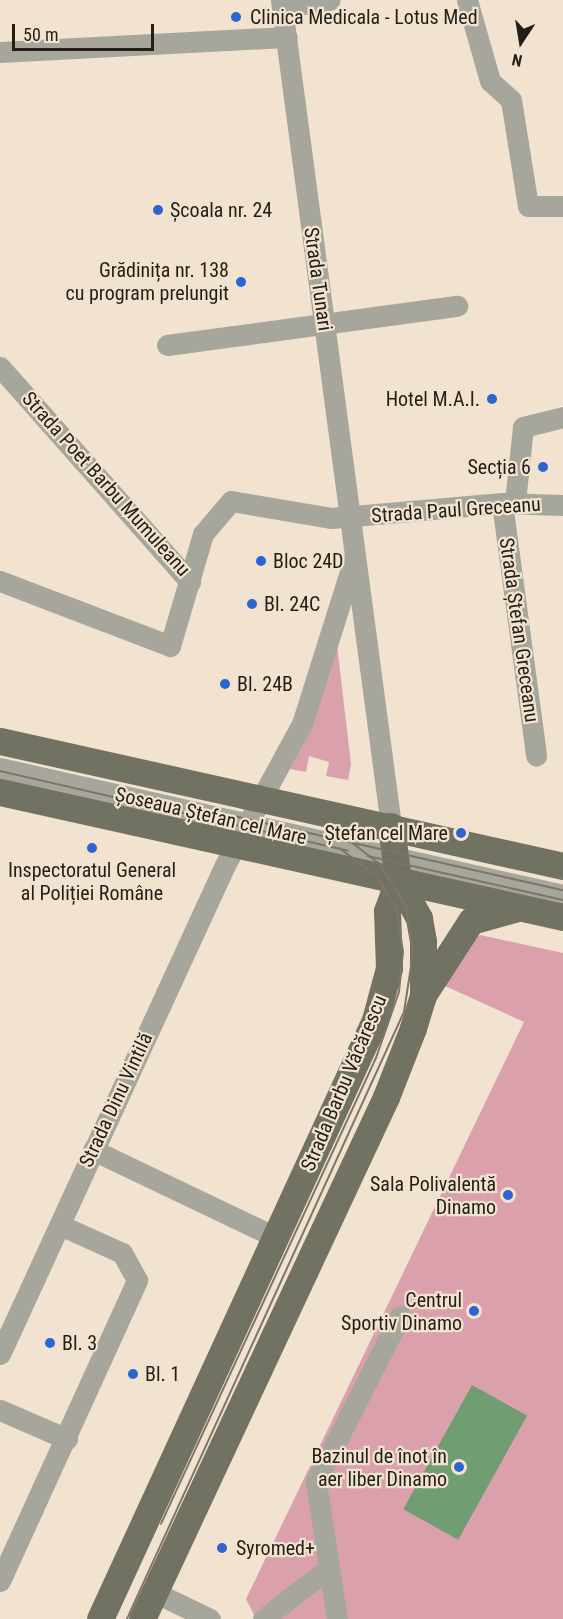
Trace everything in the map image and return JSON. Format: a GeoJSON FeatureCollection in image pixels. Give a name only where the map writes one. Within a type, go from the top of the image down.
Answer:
{"type":"FeatureCollection","features":[{"type":"Feature","properties":{"kind":"main road","name":"Șoseaua Ștefan cel Mare"},"geometry":{"type":"LineString","coordinates":[[0,741],[563,866]]}},
{"type":"Feature","properties":{"kind":"main road","name":"Șoseaua Ștefan cel Mare"},"geometry":{"type":"LineString","coordinates":[[0,792],[240,836],[396,868],[518,908],[563,917]]}},
{"type":"Feature","properties":{"kind":"main road","name":"Strada Tunari"},"geometry":{"type":"LineString","coordinates":[[391,826],[396,868]]}},
{"type":"Feature","properties":{"kind":"main road","name":"Strada Barbu Văcărescu"},"geometry":{"type":"LineString","coordinates":[[142,1619],[386,1097],[423,996],[419,918],[396,868]]}},
{"type":"Feature","properties":{"kind":"main road","name":"Strada Barbu Văcărescu"},"geometry":{"type":"LineString","coordinates":[[100,1619],[381,1005],[389,968],[387,911],[396,868]]}},
{"type":"Feature","properties":{"kind":"main road"},"geometry":{"type":"LineString","coordinates":[[423,996],[471,921],[518,908]]}},
{"type":"Feature","properties":{"kind":"street"},"geometry":{"type":"LineString","coordinates":[[282,3],[329,0]]}},
{"type":"Feature","properties":{"kind":"street"},"geometry":{"type":"LineString","coordinates":[[467,0],[490,81],[511,100],[528,206],[563,206]]}},
{"type":"Feature","properties":{"kind":"street","name":"Strada Tunari"},"geometry":{"type":"LineString","coordinates":[[282,3],[391,826]]}},
{"type":"Feature","properties":{"kind":"street"},"geometry":{"type":"LineString","coordinates":[[0,52],[287,37]]}},
{"type":"Feature","properties":{"kind":"street"},"geometry":{"type":"LineString","coordinates":[[167,345],[457,306]]}},
{"type":"Feature","properties":{"kind":"street","name":"Strada Poet Barbu Mumuleanu"},"geometry":{"type":"LineString","coordinates":[[0,367],[190,582]]}},
{"type":"Feature","properties":{"kind":"street","name":"Strada Ștefan Greceanu"},"geometry":{"type":"LineString","coordinates":[[536,756],[509,503],[523,427],[563,417]]}},
{"type":"Feature","properties":{"kind":"street","name":"Strada Poet Barbu Mumuleanu"},"geometry":{"type":"LineString","coordinates":[[190,582],[203,534],[231,501],[318,517],[349,517]]}},
{"type":"Feature","properties":{"kind":"street","name":"Strada Paul Greceanu"},"geometry":{"type":"LineString","coordinates":[[349,517],[509,503],[563,505]]}},
{"type":"Feature","properties":{"kind":"street","name":"Strada Tunari"},"geometry":{"type":"LineString","coordinates":[[261,798],[308,712],[354,559]]}},
{"type":"Feature","properties":{"kind":"street"},"geometry":{"type":"LineString","coordinates":[[0,582],[170,646],[190,582]]}},
{"type":"Feature","properties":{"kind":"street","name":"Șoseaua Ștefan cel Mare"},"geometry":{"type":"LineString","coordinates":[[0,768],[240,836]]}},
{"type":"Feature","properties":{"kind":"street","name":"Strada Dinu Vintilă"},"geometry":{"type":"LineString","coordinates":[[0,1354],[240,836],[261,798]]}},
{"type":"Feature","properties":{"kind":"street","name":"Șoseaua Ștefan cel Mare"},"geometry":{"type":"LineString","coordinates":[[396,868],[563,895]]}},
{"type":"Feature","properties":{"kind":"street"},"geometry":{"type":"LineString","coordinates":[[93,1150],[275,1237]]}},
{"type":"Feature","properties":{"kind":"street"},"geometry":{"type":"LineString","coordinates":[[0,1581],[67,1439],[137,1280],[122,1253],[60,1225]]}},
{"type":"Feature","properties":{"kind":"street"},"geometry":{"type":"LineString","coordinates":[[337,1619],[316,1480],[400,1316]]}},
{"type":"Feature","properties":{"kind":"street"},"geometry":{"type":"LineString","coordinates":[[0,1410],[67,1439]]}},
{"type":"Feature","properties":{"kind":"street"},"geometry":{"type":"LineString","coordinates":[[263,1619],[329,1568]]}},
{"type":"Feature","properties":{"kind":"street"},"geometry":{"type":"LineString","coordinates":[[154,1592],[210,1619]]}},
{"type":"Feature","properties":{"kind":"shaded area"},"geometry":{"type":"Polygon","coordinates":[[[337,645],[351,764],[348,780],[326,776],[329,762],[309,756],[306,772],[290,769],[312,728],[337,645]]]}},
{"type":"Feature","properties":{"kind":"shaded area","name":"Centrul Sportiv Dinamo"},"geometry":{"type":"Polygon","coordinates":[[[480,935],[563,953],[563,1619],[256,1619],[246,1599],[524,1022],[445,986],[462,946],[480,935]]]}},
{"type":"Feature","properties":{"kind":"shaded area"},"geometry":{"type":"Polygon","coordinates":[[[472,1385],[527,1416],[458,1540],[403,1509],[472,1385]]]}},
{"type":"Feature","properties":{"kind":"tram line"},"geometry":{"type":"LineString","coordinates":[[0,771],[348,851]]}},
{"type":"Feature","properties":{"kind":"tram line"},"geometry":{"type":"LineString","coordinates":[[216,812],[563,890]]}},
{"type":"Feature","properties":{"kind":"tram line"},"geometry":{"type":"LineString","coordinates":[[127,1619],[404,1012],[413,954],[406,906],[379,864],[350,841]]}},
{"type":"Feature","properties":{"kind":"tram line"},"geometry":{"type":"LineString","coordinates":[[161,1524],[376,1058],[399,992],[403,952],[396,907],[376,876],[340,849]]}},
{"type":"Feature","properties":{"kind":"tram line"},"geometry":{"type":"LineString","coordinates":[[368,856],[563,900]]}},
{"type":"Feature","properties":{"kind":"place","name":"Clinica Medicala - Lotus Med"},"geometry":{"type":"Point","coordinates":[236,17]}},
{"type":"Feature","properties":{"kind":"place","name":"Școala nr. 24"},"geometry":{"type":"Point","coordinates":[158,210]}},
{"type":"Feature","properties":{"kind":"place","name":"Grădinița nr. 138 cu program prelungit"},"geometry":{"type":"Point","coordinates":[241,282]}},
{"type":"Feature","properties":{"kind":"place","name":"Hotel M.A.I."},"geometry":{"type":"Point","coordinates":[492,399]}},
{"type":"Feature","properties":{"kind":"place","name":"Secția 6"},"geometry":{"type":"Point","coordinates":[543,467]}},
{"type":"Feature","properties":{"kind":"place","name":"Bloc 24D"},"geometry":{"type":"Point","coordinates":[261,561]}},
{"type":"Feature","properties":{"kind":"place","name":"Bl. 24C"},"geometry":{"type":"Point","coordinates":[252,604]}},
{"type":"Feature","properties":{"kind":"place","name":"Bl. 24B"},"geometry":{"type":"Point","coordinates":[225,684]}},
{"type":"Feature","properties":{"kind":"place","name":"Ștefan cel Mare"},"geometry":{"type":"Point","coordinates":[461,833]}},
{"type":"Feature","properties":{"kind":"place","name":"Inspectoratul General al Poliției Române"},"geometry":{"type":"Point","coordinates":[92,848]}},
{"type":"Feature","properties":{"kind":"place","name":"Sala Polivalentă Dinamo"},"geometry":{"type":"Point","coordinates":[508,1195]}},
{"type":"Feature","properties":{"kind":"place","name":"Centrul Sportiv Dinamo"},"geometry":{"type":"Point","coordinates":[474,1311]}},
{"type":"Feature","properties":{"kind":"place","name":"Bl. 3"},"geometry":{"type":"Point","coordinates":[50,1343]}},
{"type":"Feature","properties":{"kind":"place","name":"Bl. 1"},"geometry":{"type":"Point","coordinates":[133,1374]}},
{"type":"Feature","properties":{"kind":"place","name":"Bazinul de înot în aer liber Dinamo"},"geometry":{"type":"Point","coordinates":[459,1467]}},
{"type":"Feature","properties":{"kind":"place","name":"Syromed+"},"geometry":{"type":"Point","coordinates":[222,1548]}}]}
